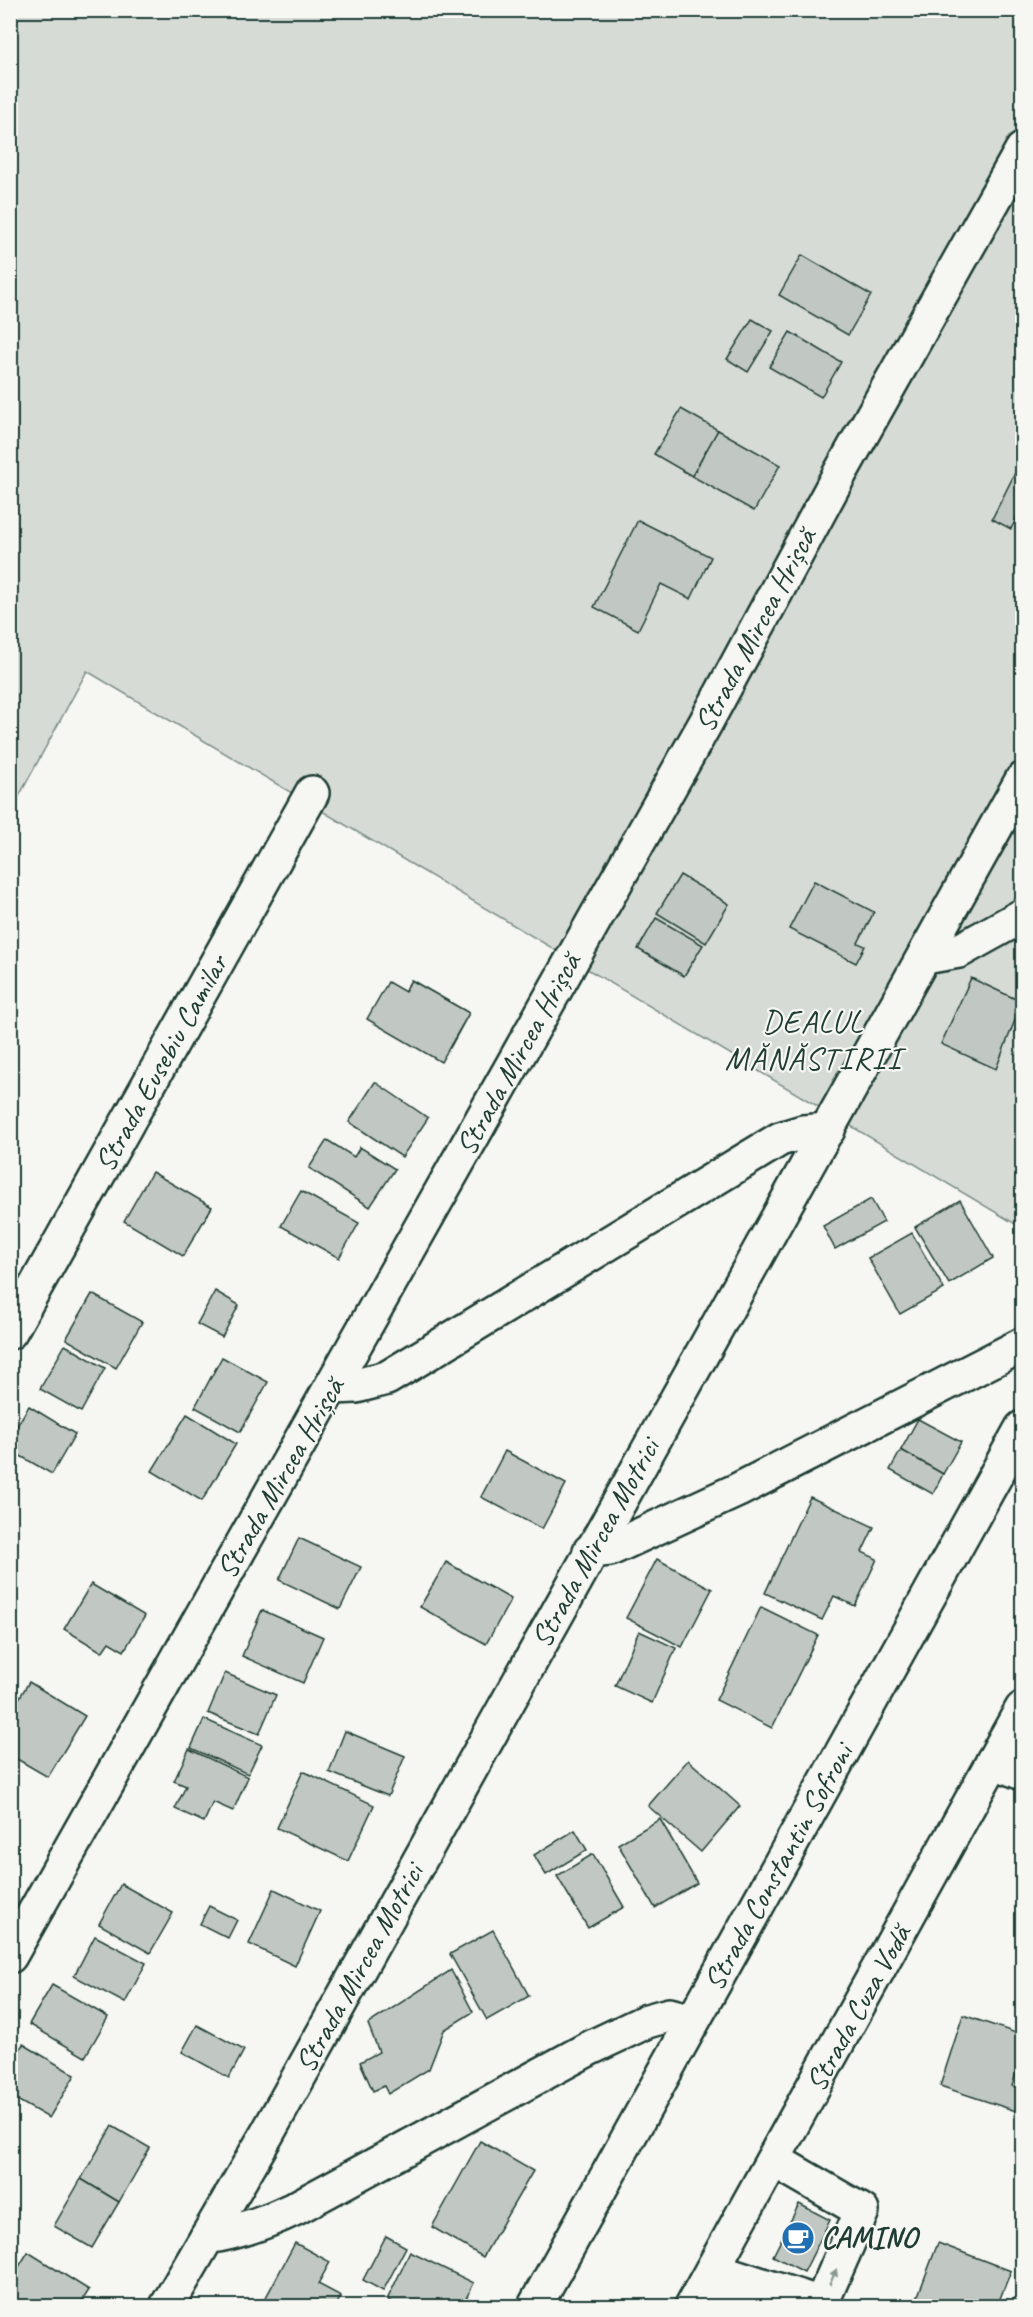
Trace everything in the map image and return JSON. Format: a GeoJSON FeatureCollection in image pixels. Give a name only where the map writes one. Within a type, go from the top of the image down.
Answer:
{"type":"FeatureCollection","features":[{"type":"Feature","properties":{"kind":"main road","name":"Strada Mircea Hrișcă"},"geometry":{"type":"LineString","coordinates":[[10,1956],[705,724],[839,475],[1023,150]]}},
{"type":"Feature","properties":{"kind":"main road","name":"Strada Mircea Motrici"},"geometry":{"type":"LineString","coordinates":[[167,2307],[1023,780]]}},
{"type":"Feature","properties":{"kind":"main road","name":"Strada Eusebiu Camilar"},"geometry":{"type":"LineString","coordinates":[[10,1332],[312,793]]}},
{"type":"Feature","properties":{"kind":"main road"},"geometry":{"type":"LineString","coordinates":[[925,957],[959,951],[1023,916]]}},
{"type":"Feature","properties":{"kind":"main road"},"geometry":{"type":"LineString","coordinates":[[333,1387],[356,1386],[387,1378],[780,1139],[803,1132],[828,1130]]}},
{"type":"Feature","properties":{"kind":"main road"},"geometry":{"type":"LineString","coordinates":[[590,1551],[600,1552],[615,1547],[738,1490],[1023,1345]]}},
{"type":"Feature","properties":{"kind":"main road","name":"Strada Constantin Sofroni"},"geometry":{"type":"LineString","coordinates":[[536,2307],[692,2020],[1023,1428]]}},
{"type":"Feature","properties":{"kind":"main road","name":"Strada Cuza Vodă"},"geometry":{"type":"LineString","coordinates":[[702,2289],[774,2160],[1008,1767],[1023,1709]]}},
{"type":"Feature","properties":{"kind":"main road"},"geometry":{"type":"LineString","coordinates":[[207,2237],[234,2233],[260,2225],[294,2209],[590,2048],[646,2021],[669,2015],[692,2020]]}},
{"type":"Feature","properties":{"kind":"main road"},"geometry":{"type":"LineString","coordinates":[[702,2289],[821,2304],[862,2211],[774,2160]]}},
{"type":"Feature","properties":{"kind":"main road"},"geometry":{"type":"LineString","coordinates":[[702,2289],[740,2307]]}},
{"type":"Feature","properties":{"kind":"shaded area"},"geometry":{"type":"Polygon","coordinates":[[[11,11],[1022,11],[1022,1228],[87,671],[11,811],[11,11]]]}},
{"type":"Feature","properties":{"kind":"building"},"geometry":{"type":"Polygon","coordinates":[[[802,255],[871,295],[848,335],[779,295],[802,255]]]}},
{"type":"Feature","properties":{"kind":"building"},"geometry":{"type":"Polygon","coordinates":[[[752,319],[773,331],[748,372],[727,359],[752,319]]]}},
{"type":"Feature","properties":{"kind":"building"},"geometry":{"type":"Polygon","coordinates":[[[790,332],[841,362],[821,397],[769,367],[790,332]]]}},
{"type":"Feature","properties":{"kind":"building"},"geometry":{"type":"Polygon","coordinates":[[[681,409],[718,430],[692,476],[654,454],[681,409]]]}},
{"type":"Feature","properties":{"kind":"building"},"geometry":{"type":"Polygon","coordinates":[[[718,430],[780,465],[754,511],[692,476],[718,430]]]}},
{"type":"Feature","properties":{"kind":"building"},"geometry":{"type":"Polygon","coordinates":[[[1016,471],[1022,474],[1022,507],[1011,529],[992,519],[1016,471]]]}},
{"type":"Feature","properties":{"kind":"building"},"geometry":{"type":"Polygon","coordinates":[[[638,520],[711,557],[691,599],[661,584],[638,630],[594,607],[638,520]]]}},
{"type":"Feature","properties":{"kind":"building"},"geometry":{"type":"Polygon","coordinates":[[[680,875],[729,904],[706,943],[657,913],[680,875]]]}},
{"type":"Feature","properties":{"kind":"building"},"geometry":{"type":"Polygon","coordinates":[[[814,881],[874,912],[858,943],[865,946],[856,963],[789,929],[814,881]]]}},
{"type":"Feature","properties":{"kind":"building"},"geometry":{"type":"Polygon","coordinates":[[[656,918],[703,945],[684,976],[638,949],[656,918]]]}},
{"type":"Feature","properties":{"kind":"building"},"geometry":{"type":"Polygon","coordinates":[[[971,978],[1022,1002],[996,1069],[941,1044],[971,978]]]}},
{"type":"Feature","properties":{"kind":"building"},"geometry":{"type":"Polygon","coordinates":[[[411,980],[469,1013],[450,1048],[392,1014],[411,980]]]}},
{"type":"Feature","properties":{"kind":"building"},"geometry":{"type":"Polygon","coordinates":[[[411,980],[469,1013],[441,1062],[367,1019],[388,982],[405,992],[411,980]]]}},
{"type":"Feature","properties":{"kind":"building"},"geometry":{"type":"Polygon","coordinates":[[[375,1082],[428,1118],[402,1157],[349,1122],[375,1082]]]}},
{"type":"Feature","properties":{"kind":"building"},"geometry":{"type":"Polygon","coordinates":[[[327,1140],[354,1157],[360,1147],[395,1169],[370,1207],[309,1168],[327,1140]]]}},
{"type":"Feature","properties":{"kind":"building"},"geometry":{"type":"Polygon","coordinates":[[[152,1172],[212,1207],[183,1256],[124,1221],[152,1172]]]}},
{"type":"Feature","properties":{"kind":"building"},"geometry":{"type":"Polygon","coordinates":[[[301,1191],[359,1223],[339,1258],[281,1226],[301,1191]]]}},
{"type":"Feature","properties":{"kind":"building"},"geometry":{"type":"Polygon","coordinates":[[[871,1199],[884,1222],[835,1249],[823,1226],[871,1199]]]}},
{"type":"Feature","properties":{"kind":"building"},"geometry":{"type":"Polygon","coordinates":[[[960,1200],[993,1258],[949,1284],[915,1227],[960,1200]]]}},
{"type":"Feature","properties":{"kind":"building"},"geometry":{"type":"Polygon","coordinates":[[[912,1233],[944,1289],[900,1314],[868,1258],[912,1233]]]}},
{"type":"Feature","properties":{"kind":"building"},"geometry":{"type":"Polygon","coordinates":[[[215,1291],[239,1305],[222,1337],[197,1324],[215,1291]]]}},
{"type":"Feature","properties":{"kind":"building"},"geometry":{"type":"Polygon","coordinates":[[[92,1294],[142,1322],[116,1368],[66,1339],[92,1294]]]}},
{"type":"Feature","properties":{"kind":"building"},"geometry":{"type":"Polygon","coordinates":[[[65,1345],[105,1368],[81,1412],[40,1389],[65,1345]]]}},
{"type":"Feature","properties":{"kind":"building"},"geometry":{"type":"Polygon","coordinates":[[[222,1357],[268,1382],[240,1432],[195,1407],[222,1357]]]}},
{"type":"Feature","properties":{"kind":"building"},"geometry":{"type":"Polygon","coordinates":[[[29,1406],[75,1434],[52,1474],[10,1450],[10,1437],[29,1406]]]}},
{"type":"Feature","properties":{"kind":"building"},"geometry":{"type":"Polygon","coordinates":[[[187,1414],[236,1444],[202,1501],[152,1471],[187,1414]]]}},
{"type":"Feature","properties":{"kind":"building"},"geometry":{"type":"Polygon","coordinates":[[[918,1419],[961,1442],[943,1474],[901,1450],[918,1419]]]}},
{"type":"Feature","properties":{"kind":"building"},"geometry":{"type":"Polygon","coordinates":[[[901,1450],[943,1474],[933,1494],[890,1470],[901,1450]]]}},
{"type":"Feature","properties":{"kind":"building"},"geometry":{"type":"Polygon","coordinates":[[[505,1451],[566,1484],[542,1529],[481,1497],[505,1451]]]}},
{"type":"Feature","properties":{"kind":"building"},"geometry":{"type":"Polygon","coordinates":[[[810,1497],[874,1527],[862,1552],[877,1559],[855,1606],[834,1596],[822,1620],[765,1593],[810,1497]]]}},
{"type":"Feature","properties":{"kind":"building"},"geometry":{"type":"Polygon","coordinates":[[[299,1538],[361,1567],[340,1609],[279,1580],[299,1538]]]}},
{"type":"Feature","properties":{"kind":"building"},"geometry":{"type":"Polygon","coordinates":[[[657,1559],[712,1589],[682,1647],[626,1618],[657,1559]]]}},
{"type":"Feature","properties":{"kind":"building"},"geometry":{"type":"Polygon","coordinates":[[[446,1562],[511,1599],[486,1644],[420,1607],[446,1562]]]}},
{"type":"Feature","properties":{"kind":"building"},"geometry":{"type":"Polygon","coordinates":[[[91,1584],[145,1616],[124,1651],[109,1642],[102,1652],[64,1629],[91,1584]]]}},
{"type":"Feature","properties":{"kind":"building"},"geometry":{"type":"Polygon","coordinates":[[[761,1607],[818,1635],[772,1728],[716,1700],[761,1607]]]}},
{"type":"Feature","properties":{"kind":"building"},"geometry":{"type":"Polygon","coordinates":[[[262,1610],[323,1637],[303,1683],[242,1656],[262,1610]]]}},
{"type":"Feature","properties":{"kind":"building"},"geometry":{"type":"Polygon","coordinates":[[[639,1631],[676,1648],[652,1703],[615,1686],[639,1631]]]}},
{"type":"Feature","properties":{"kind":"building"},"geometry":{"type":"Polygon","coordinates":[[[225,1673],[276,1695],[259,1734],[208,1713],[225,1673]]]}},
{"type":"Feature","properties":{"kind":"building"},"geometry":{"type":"Polygon","coordinates":[[[29,1682],[85,1716],[48,1777],[10,1755],[10,1713],[29,1682]]]}},
{"type":"Feature","properties":{"kind":"building"},"geometry":{"type":"Polygon","coordinates":[[[204,1719],[262,1745],[248,1774],[191,1748],[204,1719]]]}},
{"type":"Feature","properties":{"kind":"building"},"geometry":{"type":"Polygon","coordinates":[[[345,1731],[405,1756],[388,1796],[329,1772],[345,1731]]]}},
{"type":"Feature","properties":{"kind":"building"},"geometry":{"type":"Polygon","coordinates":[[[189,1749],[248,1777],[233,1811],[213,1802],[204,1822],[175,1809],[186,1786],[174,1781],[189,1749]]]}},
{"type":"Feature","properties":{"kind":"building"},"geometry":{"type":"Polygon","coordinates":[[[688,1760],[740,1806],[701,1852],[648,1806],[688,1760]]]}},
{"type":"Feature","properties":{"kind":"building"},"geometry":{"type":"Polygon","coordinates":[[[303,1771],[374,1805],[348,1861],[277,1828],[303,1771]]]}},
{"type":"Feature","properties":{"kind":"building"},"geometry":{"type":"Polygon","coordinates":[[[660,1819],[697,1883],[655,1908],[618,1844],[660,1819]]]}},
{"type":"Feature","properties":{"kind":"building"},"geometry":{"type":"Polygon","coordinates":[[[575,1830],[587,1850],[546,1875],[534,1855],[575,1830]]]}},
{"type":"Feature","properties":{"kind":"building"},"geometry":{"type":"Polygon","coordinates":[[[593,1854],[624,1907],[588,1928],[557,1876],[593,1854]]]}},
{"type":"Feature","properties":{"kind":"building"},"geometry":{"type":"Polygon","coordinates":[[[121,1884],[173,1913],[150,1953],[99,1924],[121,1884]]]}},
{"type":"Feature","properties":{"kind":"building"},"geometry":{"type":"Polygon","coordinates":[[[274,1889],[320,1911],[295,1966],[249,1944],[274,1889]]]}},
{"type":"Feature","properties":{"kind":"building"},"geometry":{"type":"Polygon","coordinates":[[[209,1906],[237,1920],[228,1938],[200,1924],[209,1906]]]}},
{"type":"Feature","properties":{"kind":"building"},"geometry":{"type":"Polygon","coordinates":[[[493,1930],[529,1996],[487,2020],[450,1954],[493,1930]]]}},
{"type":"Feature","properties":{"kind":"building"},"geometry":{"type":"Polygon","coordinates":[[[95,1936],[146,1963],[125,2003],[74,1976],[95,1936]]]}},
{"type":"Feature","properties":{"kind":"building"},"geometry":{"type":"Polygon","coordinates":[[[451,1970],[473,2012],[444,2030],[429,2069],[388,2094],[384,2086],[373,2091],[360,2062],[379,2052],[368,2024],[451,1970]]]}},
{"type":"Feature","properties":{"kind":"building"},"geometry":{"type":"Polygon","coordinates":[[[52,1985],[108,2017],[85,2057],[29,2024],[52,1985]]]}},
{"type":"Feature","properties":{"kind":"building"},"geometry":{"type":"Polygon","coordinates":[[[963,2015],[1022,2035],[1022,2056],[1012,2086],[1022,2089],[1022,2113],[940,2086],[963,2015]]]}},
{"type":"Feature","properties":{"kind":"building"},"geometry":{"type":"Polygon","coordinates":[[[197,2025],[244,2050],[229,2078],[182,2052],[197,2025]]]}},
{"type":"Feature","properties":{"kind":"building"},"geometry":{"type":"Polygon","coordinates":[[[23,2044],[75,2075],[49,2118],[10,2096],[10,2066],[23,2044]]]}},
{"type":"Feature","properties":{"kind":"building"},"geometry":{"type":"Polygon","coordinates":[[[112,2126],[150,2148],[119,2202],[81,2179],[112,2126]]]}},
{"type":"Feature","properties":{"kind":"building"},"geometry":{"type":"Polygon","coordinates":[[[480,2141],[533,2171],[483,2257],[432,2227],[480,2141]]]}},
{"type":"Feature","properties":{"kind":"building"},"geometry":{"type":"Polygon","coordinates":[[[81,2179],[119,2202],[92,2248],[54,2226],[81,2179]]]}},
{"type":"Feature","properties":{"kind":"building"},"geometry":{"type":"Polygon","coordinates":[[[799,2204],[830,2220],[804,2272],[773,2256],[799,2204]]]}},
{"type":"Feature","properties":{"kind":"building"},"geometry":{"type":"Polygon","coordinates":[[[386,2236],[406,2247],[383,2291],[363,2280],[386,2236]]]}},
{"type":"Feature","properties":{"kind":"building"},"geometry":{"type":"Polygon","coordinates":[[[295,2243],[330,2262],[318,2284],[341,2296],[336,2306],[274,2306],[264,2301],[295,2243]]]}},
{"type":"Feature","properties":{"kind":"building"},"geometry":{"type":"Polygon","coordinates":[[[938,2243],[1011,2271],[997,2306],[914,2306],[938,2243]]]}},
{"type":"Feature","properties":{"kind":"building"},"geometry":{"type":"Polygon","coordinates":[[[28,2252],[89,2290],[79,2306],[19,2306],[10,2301],[10,2281],[28,2252]]]}},
{"type":"Feature","properties":{"kind":"building"},"geometry":{"type":"Polygon","coordinates":[[[410,2252],[474,2283],[462,2306],[400,2306],[387,2300],[410,2252]]]}},
{"type":"Feature","properties":{"kind":"place","name":"CAMINO"},"geometry":{"type":"Point","coordinates":[798,2238]}},
{"type":"Feature","properties":{"kind":"district","name":"DEALUL MĂNĂSTIRII"},"geometry":{"type":"Point","coordinates":[813,1040]}}]}
